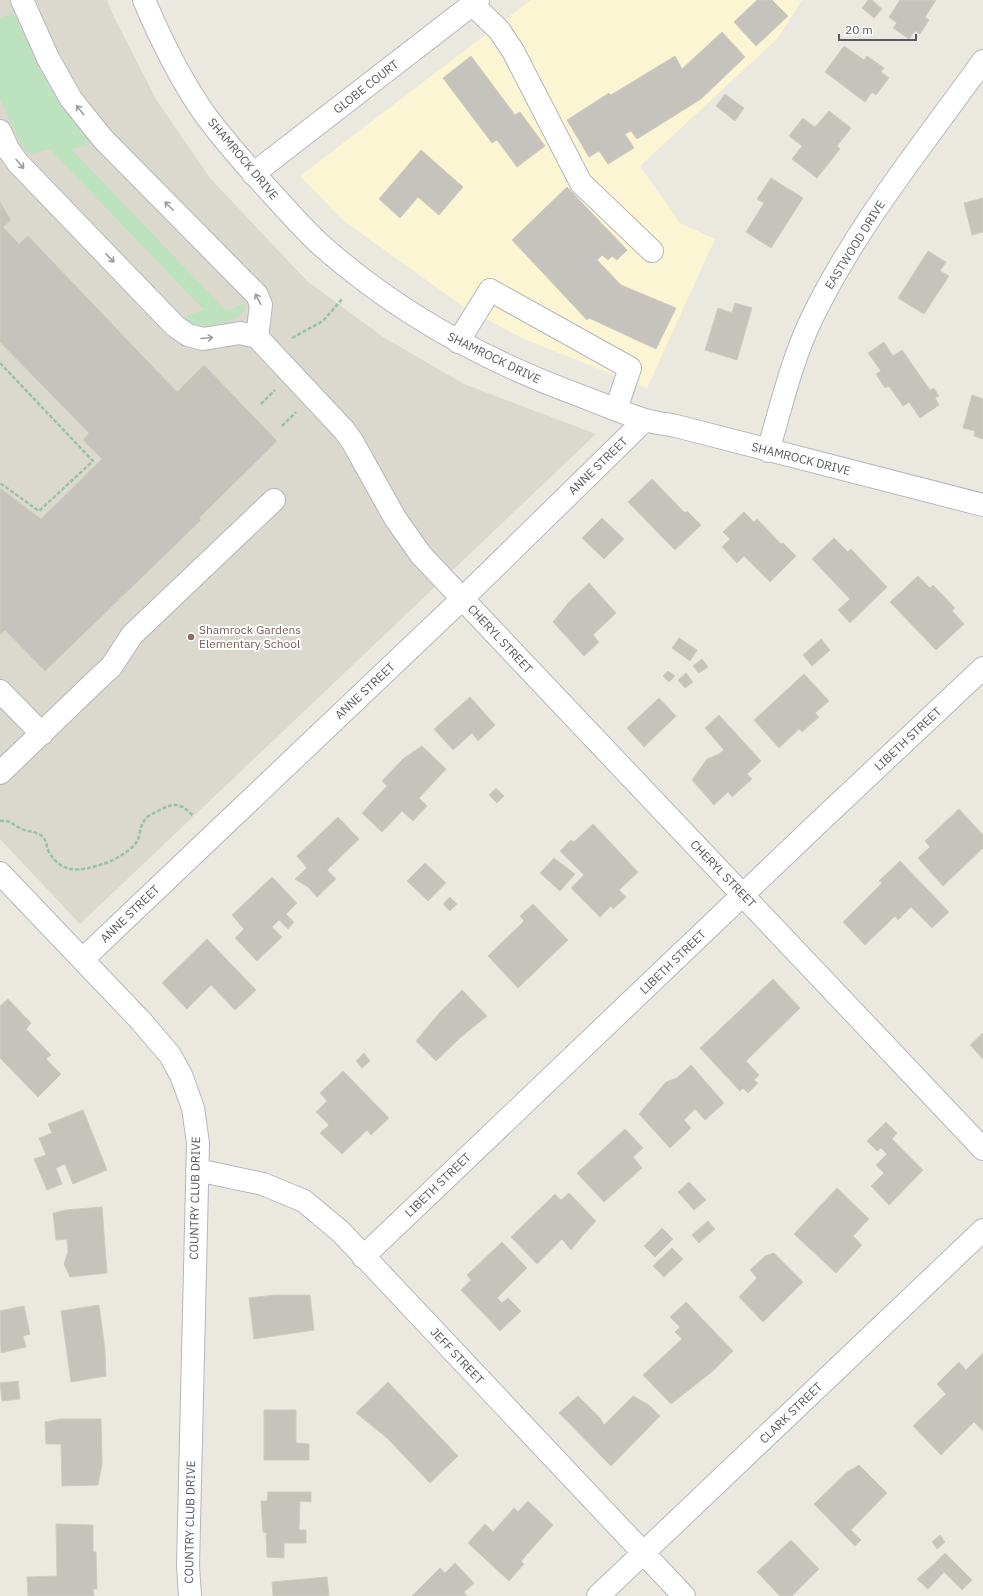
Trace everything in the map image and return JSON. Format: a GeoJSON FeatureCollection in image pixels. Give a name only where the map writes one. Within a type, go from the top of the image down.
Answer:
{"type":"FeatureCollection","features":[{"type":"Feature","properties":{"kind":"street"},"geometry":{"type":"LineString","coordinates":[[0,131],[8,150],[18,163],[175,326],[188,335],[203,339],[240,333],[257,337],[261,305],[257,295],[103,140],[71,99],[48,58],[22,0]]}},
{"type":"Feature","properties":{"kind":"street","name":"SHAMROCK DRIVE"},"geometry":{"type":"LineString","coordinates":[[144,0],[168,52],[206,115],[253,174],[320,245],[376,290],[413,315],[458,342],[510,368],[646,420],[983,505]]}},
{"type":"Feature","properties":{"kind":"street"},"geometry":{"type":"LineString","coordinates":[[475,2],[499,30],[513,52],[582,183],[652,251]]}},
{"type":"Feature","properties":{"kind":"street","name":"GLOBE COURT"},"geometry":{"type":"LineString","coordinates":[[253,174],[475,2]]}},
{"type":"Feature","properties":{"kind":"street","name":"EASTWOOD DRIVE"},"geometry":{"type":"LineString","coordinates":[[768,450],[798,354],[812,319],[840,265],[862,229],[896,181],[980,73]]}},
{"type":"Feature","properties":{"kind":"street"},"geometry":{"type":"LineString","coordinates":[[458,342],[490,290],[630,368],[616,409]]}},
{"type":"Feature","properties":{"kind":"street","name":"CHERYL STREET"},"geometry":{"type":"LineString","coordinates":[[257,337],[344,430],[399,524],[421,555],[983,1149]]}},
{"type":"Feature","properties":{"kind":"street","name":"ANNE STREET"},"geometry":{"type":"LineString","coordinates":[[82,959],[462,599],[646,420]]}},
{"type":"Feature","properties":{"kind":"street"},"geometry":{"type":"LineString","coordinates":[[0,774],[110,667],[132,635],[274,500]]}},
{"type":"Feature","properties":{"kind":"street","name":"LIBETH STREET"},"geometry":{"type":"LineString","coordinates":[[363,1257],[821,820],[983,668]]}},
{"type":"Feature","properties":{"kind":"street"},"geometry":{"type":"LineString","coordinates":[[0,691],[42,734]]}},
{"type":"Feature","properties":{"kind":"street","name":"COUNTRY CLUB DRIVE"},"geometry":{"type":"LineString","coordinates":[[0,873],[141,1021],[170,1055],[181,1075],[193,1108],[198,1143],[188,1558],[190,1596]]}},
{"type":"Feature","properties":{"kind":"street","name":"JEFF STREET"},"geometry":{"type":"LineString","coordinates":[[197,1170],[263,1184],[304,1201],[341,1232],[684,1596]]}},
{"type":"Feature","properties":{"kind":"street","name":"CLARK STREET"},"geometry":{"type":"LineString","coordinates":[[598,1596],[983,1230]]}},
{"type":"Feature","properties":{"kind":"path"},"geometry":{"type":"LineString","coordinates":[[288,342],[291,338],[323,321],[343,298]]}},
{"type":"Feature","properties":{"kind":"path"},"geometry":{"type":"LineString","coordinates":[[0,363],[93,461],[39,512],[0,483]]}},
{"type":"Feature","properties":{"kind":"path"},"geometry":{"type":"LineString","coordinates":[[0,821],[4,820],[22,829],[38,833],[46,841],[48,851],[54,860],[64,868],[73,870],[104,864],[122,855],[135,845],[140,838],[143,821],[166,806],[176,804],[183,806],[193,816]]}},
{"type":"Feature","properties":{"kind":"shaded area","name":"Shamrock Gardens Elementary School"},"geometry":{"type":"Polygon","coordinates":[[[0,0],[107,0],[114,17],[157,101],[210,178],[307,281],[383,337],[464,384],[596,434],[80,924],[0,839],[0,0]]]}},
{"type":"Feature","properties":{"kind":"shaded area"},"geometry":{"type":"Polygon","coordinates":[[[531,0],[802,0],[778,38],[640,166],[680,223],[715,239],[647,388],[524,339],[464,307],[344,221],[300,176],[531,0]]]}},
{"type":"Feature","properties":{"kind":"green space"},"geometry":{"type":"Polygon","coordinates":[[[10,14],[14,15],[17,20],[39,69],[57,97],[91,142],[89,145],[71,149],[226,311],[243,304],[246,306],[238,317],[212,325],[194,325],[188,323],[186,316],[204,310],[50,149],[30,154],[26,151],[19,141],[0,98],[0,18],[10,14]]]}},
{"type":"Feature","properties":{"kind":"building"},"geometry":{"type":"Polygon","coordinates":[[[757,0],[772,0],[788,16],[756,46],[734,22],[757,0]]]}},
{"type":"Feature","properties":{"kind":"building"},"geometry":{"type":"Polygon","coordinates":[[[868,0],[872,0],[882,9],[874,18],[862,8],[868,0]]]}},
{"type":"Feature","properties":{"kind":"building"},"geometry":{"type":"Polygon","coordinates":[[[900,0],[936,0],[925,17],[929,20],[920,34],[915,31],[909,39],[893,28],[897,23],[889,17],[900,0]]]}},
{"type":"Feature","properties":{"kind":"building"},"geometry":{"type":"Polygon","coordinates":[[[722,32],[745,57],[701,99],[637,139],[631,131],[625,134],[634,148],[608,164],[599,151],[589,157],[567,120],[609,93],[611,95],[675,56],[682,69],[722,32]]]}},
{"type":"Feature","properties":{"kind":"building"},"geometry":{"type":"Polygon","coordinates":[[[844,46],[864,60],[867,56],[884,68],[881,72],[889,78],[876,95],[872,92],[865,102],[825,72],[844,46]]]}},
{"type":"Feature","properties":{"kind":"building"},"geometry":{"type":"Polygon","coordinates":[[[471,56],[515,115],[520,112],[545,146],[517,167],[497,140],[492,143],[443,78],[471,56]]]}},
{"type":"Feature","properties":{"kind":"building"},"geometry":{"type":"Polygon","coordinates":[[[725,94],[744,108],[735,121],[716,106],[725,94]]]}},
{"type":"Feature","properties":{"kind":"building"},"geometry":{"type":"Polygon","coordinates":[[[829,111],[851,128],[837,146],[840,149],[817,178],[792,159],[802,146],[789,136],[803,118],[815,127],[829,111]]]}},
{"type":"Feature","properties":{"kind":"building"},"geometry":{"type":"Polygon","coordinates":[[[421,150],[463,187],[439,215],[418,197],[400,218],[379,199],[421,150]]]}},
{"type":"Feature","properties":{"kind":"building"},"geometry":{"type":"Polygon","coordinates":[[[771,178],[803,198],[771,248],[746,232],[764,203],[757,199],[771,178]]]}},
{"type":"Feature","properties":{"kind":"building"},"geometry":{"type":"Polygon","coordinates":[[[567,187],[627,250],[617,260],[612,256],[608,260],[602,255],[597,260],[621,285],[676,308],[656,349],[589,318],[587,320],[512,240],[567,187]]]}},
{"type":"Feature","properties":{"kind":"building"},"geometry":{"type":"Polygon","coordinates":[[[983,198],[983,232],[972,235],[964,203],[983,198]]]}},
{"type":"Feature","properties":{"kind":"building"},"geometry":{"type":"Polygon","coordinates":[[[0,202],[11,220],[3,227],[19,244],[28,236],[177,392],[204,365],[277,441],[199,518],[201,520],[45,671],[5,630],[0,635],[0,488],[41,519],[102,459],[83,440],[89,433],[0,342],[0,202]]]}},
{"type":"Feature","properties":{"kind":"building"},"geometry":{"type":"Polygon","coordinates":[[[928,251],[946,262],[940,271],[949,276],[924,314],[898,298],[928,251]]]}},
{"type":"Feature","properties":{"kind":"building"},"geometry":{"type":"Polygon","coordinates":[[[735,303],[752,308],[737,360],[705,350],[718,308],[732,313],[735,303]]]}},
{"type":"Feature","properties":{"kind":"building"},"geometry":{"type":"Polygon","coordinates":[[[884,342],[893,356],[902,350],[930,390],[934,388],[939,396],[935,398],[939,405],[920,418],[909,402],[903,406],[889,386],[885,388],[876,374],[881,371],[868,353],[884,342]]]}},
{"type":"Feature","properties":{"kind":"building"},"geometry":{"type":"Polygon","coordinates":[[[972,395],[983,399],[983,439],[974,436],[975,431],[963,428],[972,395]]]}},
{"type":"Feature","properties":{"kind":"building"},"geometry":{"type":"Polygon","coordinates":[[[652,479],[685,513],[687,511],[701,525],[675,550],[628,502],[652,479]]]}},
{"type":"Feature","properties":{"kind":"building"},"geometry":{"type":"Polygon","coordinates":[[[744,512],[754,522],[757,519],[781,544],[783,543],[796,556],[770,582],[744,556],[737,563],[722,547],[730,539],[723,532],[744,512]]]}},
{"type":"Feature","properties":{"kind":"building"},"geometry":{"type":"Polygon","coordinates":[[[602,518],[624,539],[604,559],[582,538],[602,518]]]}},
{"type":"Feature","properties":{"kind":"building"},"geometry":{"type":"Polygon","coordinates":[[[834,538],[848,552],[851,549],[887,587],[850,623],[838,610],[850,599],[812,559],[834,538]]]}},
{"type":"Feature","properties":{"kind":"building"},"geometry":{"type":"Polygon","coordinates":[[[918,576],[930,588],[933,585],[955,608],[952,611],[964,624],[936,650],[890,602],[918,576]]]}},
{"type":"Feature","properties":{"kind":"building"},"geometry":{"type":"Polygon","coordinates":[[[589,583],[616,613],[593,635],[599,642],[584,656],[553,622],[569,602],[589,583]]]}},
{"type":"Feature","properties":{"kind":"building"},"geometry":{"type":"Polygon","coordinates":[[[679,638],[697,650],[690,661],[672,648],[679,638]]]}},
{"type":"Feature","properties":{"kind":"building"},"geometry":{"type":"Polygon","coordinates":[[[821,639],[830,650],[812,666],[803,655],[821,639]]]}},
{"type":"Feature","properties":{"kind":"building"},"geometry":{"type":"Polygon","coordinates":[[[702,659],[708,667],[699,673],[693,666],[702,659]]]}},
{"type":"Feature","properties":{"kind":"building"},"geometry":{"type":"Polygon","coordinates":[[[668,671],[675,676],[669,682],[663,676],[668,671]]]}},
{"type":"Feature","properties":{"kind":"building"},"geometry":{"type":"Polygon","coordinates":[[[686,673],[693,682],[685,688],[678,680],[686,673]]]}},
{"type":"Feature","properties":{"kind":"building"},"geometry":{"type":"Polygon","coordinates":[[[804,674],[829,701],[815,713],[819,717],[802,732],[799,729],[779,748],[754,720],[804,674]]]}},
{"type":"Feature","properties":{"kind":"building"},"geometry":{"type":"Polygon","coordinates":[[[470,697],[495,725],[478,741],[472,733],[453,750],[434,729],[470,697]]]}},
{"type":"Feature","properties":{"kind":"building"},"geometry":{"type":"Polygon","coordinates":[[[659,698],[676,716],[644,747],[627,728],[659,698]]]}},
{"type":"Feature","properties":{"kind":"building"},"geometry":{"type":"Polygon","coordinates":[[[719,715],[761,761],[747,774],[752,779],[732,797],[728,792],[714,805],[692,780],[707,759],[724,750],[705,728],[719,715]]]}},
{"type":"Feature","properties":{"kind":"building"},"geometry":{"type":"Polygon","coordinates":[[[422,746],[446,769],[419,798],[427,806],[413,821],[402,811],[382,832],[362,813],[387,786],[382,781],[404,758],[422,746]]]}},
{"type":"Feature","properties":{"kind":"building"},"geometry":{"type":"Polygon","coordinates":[[[496,788],[504,796],[497,803],[489,795],[496,788]]]}},
{"type":"Feature","properties":{"kind":"building"},"geometry":{"type":"Polygon","coordinates":[[[959,809],[983,835],[983,848],[943,886],[918,858],[930,847],[925,841],[959,809]]]}},
{"type":"Feature","properties":{"kind":"building"},"geometry":{"type":"Polygon","coordinates":[[[338,817],[359,839],[327,870],[336,879],[317,897],[308,887],[295,879],[307,868],[297,856],[338,817]]]}},
{"type":"Feature","properties":{"kind":"building"},"geometry":{"type":"Polygon","coordinates":[[[593,824],[638,872],[619,890],[626,897],[613,909],[611,906],[600,917],[571,888],[584,875],[560,851],[571,840],[574,842],[593,824]]]}},
{"type":"Feature","properties":{"kind":"building"},"geometry":{"type":"Polygon","coordinates":[[[554,858],[575,874],[560,891],[540,873],[554,858]]]}},
{"type":"Feature","properties":{"kind":"building"},"geometry":{"type":"Polygon","coordinates":[[[900,861],[949,912],[932,928],[911,907],[898,920],[895,916],[865,945],[843,922],[882,883],[879,881],[900,861]]]}},
{"type":"Feature","properties":{"kind":"building"},"geometry":{"type":"Polygon","coordinates":[[[425,863],[446,883],[428,901],[407,881],[425,863]]]}},
{"type":"Feature","properties":{"kind":"building"},"geometry":{"type":"Polygon","coordinates":[[[272,877],[297,903],[286,914],[294,922],[288,929],[279,920],[272,927],[282,937],[257,961],[235,938],[244,929],[232,915],[272,877]]]}},
{"type":"Feature","properties":{"kind":"building"},"geometry":{"type":"Polygon","coordinates":[[[450,897],[457,904],[450,911],[443,904],[450,897]]]}},
{"type":"Feature","properties":{"kind":"building"},"geometry":{"type":"Polygon","coordinates":[[[533,904],[568,940],[518,988],[488,956],[524,921],[520,916],[533,904]]]}},
{"type":"Feature","properties":{"kind":"building"},"geometry":{"type":"Polygon","coordinates":[[[207,939],[256,990],[235,1010],[211,985],[187,1009],[162,983],[207,939]]]}},
{"type":"Feature","properties":{"kind":"building"},"geometry":{"type":"Polygon","coordinates":[[[773,979],[800,1008],[746,1061],[759,1075],[754,1080],[758,1083],[748,1093],[743,1088],[740,1091],[700,1048],[773,979]]]}},
{"type":"Feature","properties":{"kind":"building"},"geometry":{"type":"Polygon","coordinates":[[[462,990],[487,1016],[461,1037],[436,1061],[416,1041],[441,1011],[462,990]]]}},
{"type":"Feature","properties":{"kind":"building"},"geometry":{"type":"Polygon","coordinates":[[[8,999],[31,1023],[26,1029],[51,1055],[46,1059],[61,1074],[38,1097],[0,1058],[0,1006],[8,999]]]}},
{"type":"Feature","properties":{"kind":"building"},"geometry":{"type":"Polygon","coordinates":[[[983,1033],[983,1059],[970,1045],[983,1033]]]}},
{"type":"Feature","properties":{"kind":"building"},"geometry":{"type":"Polygon","coordinates":[[[364,1053],[370,1061],[362,1068],[356,1061],[364,1053]]]}},
{"type":"Feature","properties":{"kind":"building"},"geometry":{"type":"Polygon","coordinates":[[[691,1065],[724,1103],[705,1120],[695,1109],[684,1120],[691,1128],[670,1148],[639,1114],[666,1082],[677,1078],[691,1065]]]}},
{"type":"Feature","properties":{"kind":"building"},"geometry":{"type":"Polygon","coordinates":[[[343,1071],[389,1118],[371,1135],[367,1130],[342,1154],[320,1133],[329,1125],[316,1112],[327,1101],[320,1093],[343,1071]]]}},
{"type":"Feature","properties":{"kind":"building"},"geometry":{"type":"Polygon","coordinates":[[[83,1110],[107,1170],[73,1184],[65,1164],[56,1168],[62,1184],[47,1190],[34,1159],[46,1155],[39,1138],[52,1133],[48,1124],[83,1110]]]}},
{"type":"Feature","properties":{"kind":"building"},"geometry":{"type":"Polygon","coordinates":[[[886,1122],[897,1133],[892,1139],[923,1170],[889,1205],[871,1186],[884,1173],[876,1165],[887,1154],[881,1148],[877,1151],[867,1141],[886,1122]]]}},
{"type":"Feature","properties":{"kind":"building"},"geometry":{"type":"Polygon","coordinates":[[[625,1129],[643,1148],[633,1157],[642,1168],[604,1202],[577,1173],[625,1129]]]}},
{"type":"Feature","properties":{"kind":"building"},"geometry":{"type":"Polygon","coordinates":[[[689,1182],[706,1200],[694,1210],[678,1192],[689,1182]]]}},
{"type":"Feature","properties":{"kind":"building"},"geometry":{"type":"Polygon","coordinates":[[[837,1188],[869,1219],[853,1236],[862,1245],[836,1273],[794,1234],[837,1188]]]}},
{"type":"Feature","properties":{"kind":"building"},"geometry":{"type":"Polygon","coordinates":[[[569,1193],[596,1221],[571,1250],[562,1239],[537,1264],[511,1237],[555,1194],[561,1200],[569,1193]]]}},
{"type":"Feature","properties":{"kind":"building"},"geometry":{"type":"Polygon","coordinates":[[[102,1207],[107,1273],[70,1277],[64,1264],[68,1252],[67,1239],[56,1240],[53,1213],[66,1210],[102,1207]]]}},
{"type":"Feature","properties":{"kind":"building"},"geometry":{"type":"Polygon","coordinates":[[[708,1221],[715,1229],[699,1243],[692,1235],[708,1221]]]}},
{"type":"Feature","properties":{"kind":"building"},"geometry":{"type":"Polygon","coordinates":[[[662,1228],[673,1239],[655,1257],[644,1246],[662,1228]]]}},
{"type":"Feature","properties":{"kind":"building"},"geometry":{"type":"Polygon","coordinates":[[[502,1242],[527,1268],[497,1298],[502,1303],[508,1298],[521,1311],[500,1331],[461,1290],[471,1280],[467,1275],[502,1242]]]}},
{"type":"Feature","properties":{"kind":"building"},"geometry":{"type":"Polygon","coordinates":[[[672,1248],[683,1259],[664,1277],[653,1266],[672,1248]]]}},
{"type":"Feature","properties":{"kind":"building"},"geometry":{"type":"Polygon","coordinates":[[[774,1253],[803,1282],[763,1322],[739,1297],[757,1278],[750,1270],[765,1256],[774,1253]]]}},
{"type":"Feature","properties":{"kind":"building"},"geometry":{"type":"Polygon","coordinates":[[[275,1295],[310,1295],[314,1330],[254,1339],[249,1298],[275,1295]]]}},
{"type":"Feature","properties":{"kind":"building"},"geometry":{"type":"Polygon","coordinates":[[[686,1302],[733,1351],[713,1371],[671,1404],[643,1375],[682,1339],[675,1332],[680,1327],[670,1317],[686,1302]]]}},
{"type":"Feature","properties":{"kind":"building"},"geometry":{"type":"Polygon","coordinates":[[[99,1305],[105,1350],[106,1376],[71,1382],[61,1311],[99,1305]]]}},
{"type":"Feature","properties":{"kind":"building"},"geometry":{"type":"Polygon","coordinates":[[[24,1306],[30,1334],[23,1336],[26,1347],[1,1353],[0,1311],[24,1306]]]}},
{"type":"Feature","properties":{"kind":"building"},"geometry":{"type":"Polygon","coordinates":[[[983,1353],[983,1431],[974,1422],[941,1455],[913,1426],[946,1394],[937,1384],[959,1362],[966,1370],[983,1353]]]}},
{"type":"Feature","properties":{"kind":"building"},"geometry":{"type":"Polygon","coordinates":[[[18,1381],[20,1399],[2,1401],[0,1383],[18,1381]]]}},
{"type":"Feature","properties":{"kind":"building"},"geometry":{"type":"Polygon","coordinates":[[[388,1382],[458,1456],[430,1483],[387,1438],[356,1413],[388,1382]]]}},
{"type":"Feature","properties":{"kind":"building"},"geometry":{"type":"Polygon","coordinates":[[[578,1396],[600,1418],[604,1425],[633,1396],[649,1405],[660,1416],[611,1466],[559,1413],[578,1396]]]}},
{"type":"Feature","properties":{"kind":"building"},"geometry":{"type":"Polygon","coordinates":[[[264,1410],[296,1410],[296,1443],[309,1444],[309,1460],[264,1460],[264,1410]]]}},
{"type":"Feature","properties":{"kind":"building"},"geometry":{"type":"Polygon","coordinates":[[[61,1419],[101,1419],[102,1464],[98,1485],[62,1486],[61,1444],[46,1444],[45,1422],[61,1419]]]}},
{"type":"Feature","properties":{"kind":"building"},"geometry":{"type":"Polygon","coordinates":[[[859,1465],[887,1493],[851,1530],[861,1540],[855,1546],[814,1504],[847,1472],[859,1465]]]}},
{"type":"Feature","properties":{"kind":"building"},"geometry":{"type":"Polygon","coordinates":[[[268,1492],[311,1492],[311,1502],[300,1501],[299,1530],[306,1530],[306,1543],[284,1543],[284,1558],[267,1557],[266,1533],[263,1532],[261,1501],[267,1501],[268,1492]]]}},
{"type":"Feature","properties":{"kind":"building"},"geometry":{"type":"Polygon","coordinates":[[[528,1501],[553,1525],[521,1561],[524,1564],[509,1581],[468,1543],[485,1524],[493,1532],[514,1508],[518,1512],[528,1501]]]}},
{"type":"Feature","properties":{"kind":"building"},"geometry":{"type":"Polygon","coordinates":[[[56,1524],[93,1525],[93,1552],[96,1552],[97,1589],[93,1589],[94,1596],[28,1596],[27,1577],[57,1576],[56,1524]]]}},
{"type":"Feature","properties":{"kind":"building"},"geometry":{"type":"Polygon","coordinates":[[[940,1535],[945,1542],[937,1549],[932,1542],[940,1535]]]}},
{"type":"Feature","properties":{"kind":"building"},"geometry":{"type":"Polygon","coordinates":[[[791,1540],[819,1569],[792,1596],[780,1596],[757,1572],[791,1540]]]}},
{"type":"Feature","properties":{"kind":"building"},"geometry":{"type":"Polygon","coordinates":[[[945,1553],[972,1580],[962,1590],[935,1563],[945,1553]]]}},
{"type":"Feature","properties":{"kind":"building"},"geometry":{"type":"Polygon","coordinates":[[[455,1563],[474,1583],[464,1592],[467,1596],[412,1596],[440,1568],[445,1573],[455,1563]]]}},
{"type":"Feature","properties":{"kind":"building"},"geometry":{"type":"Polygon","coordinates":[[[935,1563],[944,1572],[928,1589],[917,1579],[935,1563]]]}},
{"type":"Feature","properties":{"kind":"building"},"geometry":{"type":"Polygon","coordinates":[[[327,1577],[329,1596],[273,1596],[272,1582],[327,1577]]]}},
{"type":"Feature","properties":{"kind":"place","name":"Shamrock Gardens Elementary School"},"geometry":{"type":"Point","coordinates":[191,637]}}]}
